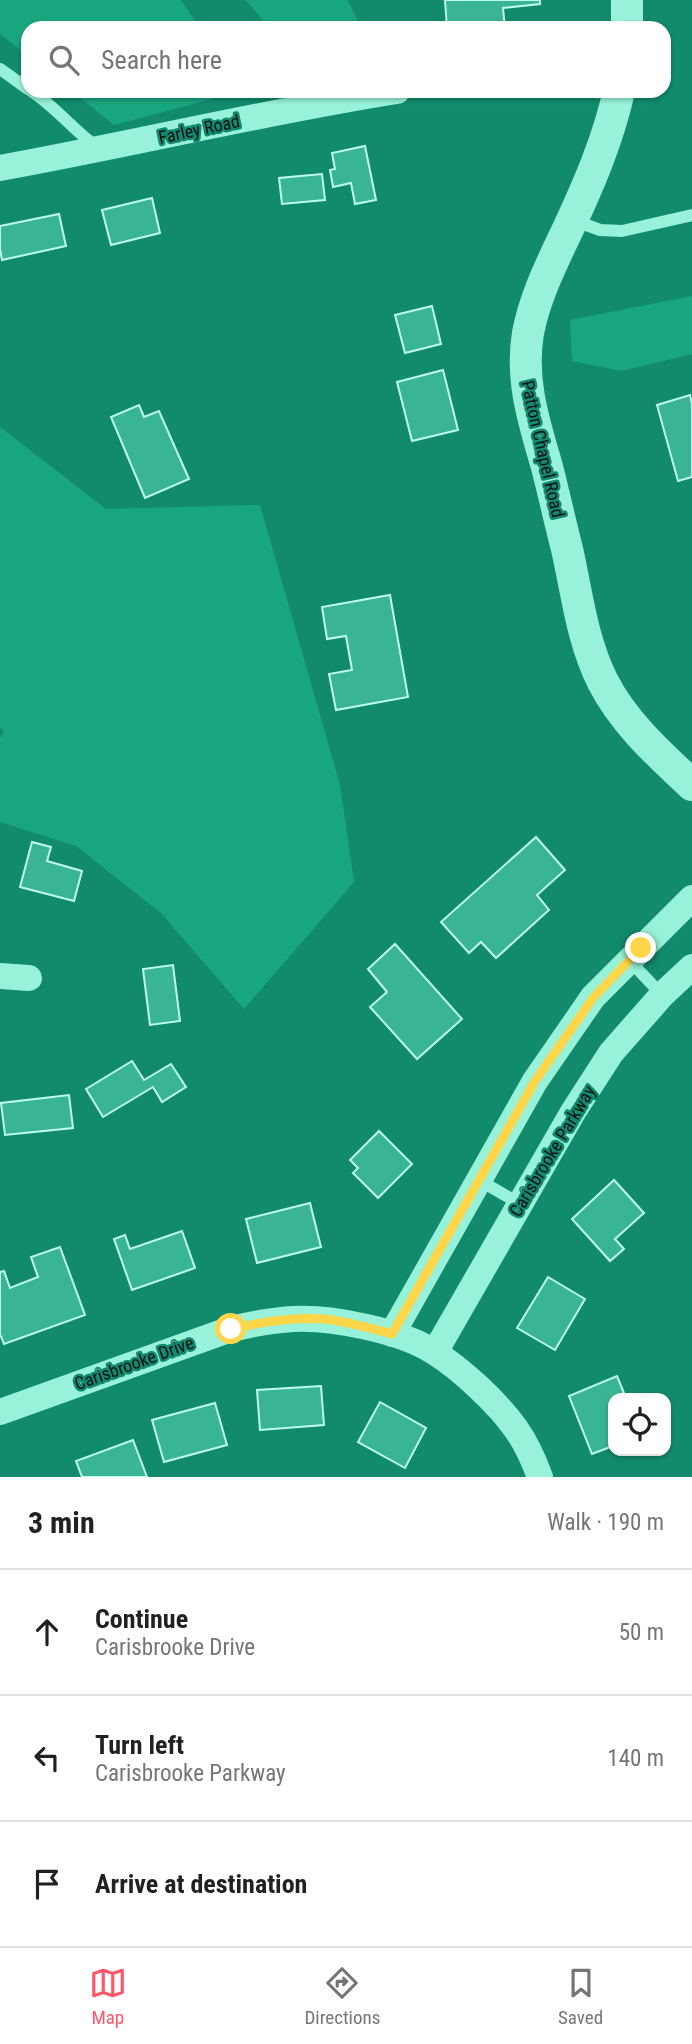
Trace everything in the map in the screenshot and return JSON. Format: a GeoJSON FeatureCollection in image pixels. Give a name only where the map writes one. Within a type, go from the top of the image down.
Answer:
{"type":"FeatureCollection","features":[{"type":"Feature","properties":{"kind":"street"},"geometry":{"type":"LineString","coordinates":[[627,0],[627,21]]}},
{"type":"Feature","properties":{"kind":"street","name":"Farley Road"},"geometry":{"type":"LineString","coordinates":[[0,168],[352,98]]}},
{"type":"Feature","properties":{"kind":"street","name":"Patton Chapel Road"},"geometry":{"type":"LineString","coordinates":[[618,98],[611,128],[541,287],[528,331],[524,361],[531,411],[551,483],[587,640],[603,681],[625,716],[692,785]]}},
{"type":"Feature","properties":{"kind":"street"},"geometry":{"type":"LineString","coordinates":[[392,1334],[535,1081],[593,998],[692,898]]}},
{"type":"Feature","properties":{"kind":"street","name":"Carisbrooke Parkway"},"geometry":{"type":"LineString","coordinates":[[435,1352],[573,1112],[611,1053],[662,995],[692,967]]}},
{"type":"Feature","properties":{"kind":"street"},"geometry":{"type":"LineString","coordinates":[[0,976],[29,978]]}},
{"type":"Feature","properties":{"kind":"street","name":"Carisbrooke Drive"},"geometry":{"type":"LineString","coordinates":[[0,1412],[231,1329],[262,1322],[325,1319],[392,1334],[435,1352],[463,1373],[516,1428],[540,1477]]}},
{"type":"Feature","properties":{"kind":"lane"},"geometry":{"type":"LineString","coordinates":[[0,69],[21,84]]}},
{"type":"Feature","properties":{"kind":"lane"},"geometry":{"type":"LineString","coordinates":[[42,98],[61,114],[77,133],[100,150]]}},
{"type":"Feature","properties":{"kind":"lane"},"geometry":{"type":"LineString","coordinates":[[572,219],[600,230],[622,231],[692,215]]}},
{"type":"Feature","properties":{"kind":"lane"},"geometry":{"type":"LineString","coordinates":[[629,960],[662,995]]}},
{"type":"Feature","properties":{"kind":"lane"},"geometry":{"type":"LineString","coordinates":[[479,1180],[520,1204]]}},
{"type":"Feature","properties":{"kind":"green space"},"geometry":{"type":"Polygon","coordinates":[[[0,0],[181,0],[195,21],[21,21],[21,50],[0,34],[0,0]]]}},
{"type":"Feature","properties":{"kind":"green space"},"geometry":{"type":"Polygon","coordinates":[[[246,0],[348,0],[358,21],[263,21],[246,0]]]}},
{"type":"Feature","properties":{"kind":"green space"},"geometry":{"type":"Polygon","coordinates":[[[81,98],[216,98],[114,125],[81,98]]]}},
{"type":"Feature","properties":{"kind":"green space"},"geometry":{"type":"Polygon","coordinates":[[[692,296],[692,354],[622,371],[572,361],[570,320],[692,296]]]}},
{"type":"Feature","properties":{"kind":"green space"},"geometry":{"type":"Polygon","coordinates":[[[0,427],[106,509],[260,505],[340,785],[354,882],[244,1009],[161,913],[76,846],[0,822],[0,738],[4,732],[0,727],[0,427]]]}},
{"type":"Feature","properties":{"kind":"building"},"geometry":{"type":"Polygon","coordinates":[[[445,0],[540,0],[540,4],[503,8],[504,21],[446,21],[445,0]]]}},
{"type":"Feature","properties":{"kind":"building"},"geometry":{"type":"Polygon","coordinates":[[[365,146],[376,200],[355,204],[351,183],[333,187],[330,170],[335,169],[332,153],[365,146]]]}},
{"type":"Feature","properties":{"kind":"building"},"geometry":{"type":"Polygon","coordinates":[[[322,174],[325,200],[282,204],[279,178],[322,174]]]}},
{"type":"Feature","properties":{"kind":"building"},"geometry":{"type":"Polygon","coordinates":[[[152,198],[160,233],[111,245],[102,210],[152,198]]]}},
{"type":"Feature","properties":{"kind":"building"},"geometry":{"type":"Polygon","coordinates":[[[59,214],[66,246],[2,260],[0,226],[59,214]]]}},
{"type":"Feature","properties":{"kind":"building"},"geometry":{"type":"Polygon","coordinates":[[[432,306],[441,344],[405,353],[395,315],[432,306]]]}},
{"type":"Feature","properties":{"kind":"building"},"geometry":{"type":"Polygon","coordinates":[[[443,370],[458,430],[412,441],[397,382],[443,370]]]}},
{"type":"Feature","properties":{"kind":"building"},"geometry":{"type":"Polygon","coordinates":[[[690,395],[692,477],[678,481],[657,405],[690,395]]]}},
{"type":"Feature","properties":{"kind":"building"},"geometry":{"type":"Polygon","coordinates":[[[139,405],[144,417],[159,411],[189,479],[145,498],[111,417],[139,405]]]}},
{"type":"Feature","properties":{"kind":"building"},"geometry":{"type":"Polygon","coordinates":[[[390,595],[408,697],[336,710],[329,674],[352,670],[346,636],[327,639],[322,607],[390,595]]]}},
{"type":"Feature","properties":{"kind":"building"},"geometry":{"type":"Polygon","coordinates":[[[536,837],[565,870],[537,895],[549,910],[496,958],[481,942],[469,953],[441,922],[536,837]]]}},
{"type":"Feature","properties":{"kind":"building"},"geometry":{"type":"Polygon","coordinates":[[[32,842],[51,847],[47,861],[82,871],[74,901],[20,887],[32,842]]]}},
{"type":"Feature","properties":{"kind":"building"},"geometry":{"type":"Polygon","coordinates":[[[395,944],[462,1019],[417,1059],[370,1007],[387,992],[368,969],[395,944]]]}},
{"type":"Feature","properties":{"kind":"building"},"geometry":{"type":"Polygon","coordinates":[[[173,965],[180,1021],[150,1025],[143,969],[173,965]]]}},
{"type":"Feature","properties":{"kind":"building"},"geometry":{"type":"Polygon","coordinates":[[[132,1061],[144,1080],[171,1064],[186,1087],[162,1102],[153,1087],[103,1117],[86,1089],[132,1061]]]}},
{"type":"Feature","properties":{"kind":"building"},"geometry":{"type":"Polygon","coordinates":[[[69,1095],[73,1128],[5,1135],[1,1103],[69,1095]]]}},
{"type":"Feature","properties":{"kind":"building"},"geometry":{"type":"Polygon","coordinates":[[[379,1131],[412,1164],[378,1198],[353,1173],[358,1168],[350,1160],[379,1131]]]}},
{"type":"Feature","properties":{"kind":"building"},"geometry":{"type":"Polygon","coordinates":[[[614,1180],[644,1213],[615,1239],[624,1249],[610,1261],[572,1219],[614,1180]]]}},
{"type":"Feature","properties":{"kind":"building"},"geometry":{"type":"Polygon","coordinates":[[[310,1203],[321,1247],[257,1263],[246,1219],[310,1203]]]}},
{"type":"Feature","properties":{"kind":"building"},"geometry":{"type":"Polygon","coordinates":[[[182,1231],[195,1268],[132,1290],[114,1239],[125,1235],[130,1249],[182,1231]]]}},
{"type":"Feature","properties":{"kind":"building"},"geometry":{"type":"Polygon","coordinates":[[[60,1247],[85,1315],[4,1344],[0,1334],[0,1272],[4,1271],[10,1288],[38,1277],[31,1257],[60,1247]]]}},
{"type":"Feature","properties":{"kind":"building"},"geometry":{"type":"Polygon","coordinates":[[[548,1277],[585,1299],[555,1350],[517,1328],[548,1277]]]}},
{"type":"Feature","properties":{"kind":"building"},"geometry":{"type":"Polygon","coordinates":[[[617,1376],[624,1393],[608,1393],[608,1448],[592,1454],[569,1396],[617,1376]]]}},
{"type":"Feature","properties":{"kind":"building"},"geometry":{"type":"Polygon","coordinates":[[[321,1386],[324,1425],[260,1430],[257,1390],[321,1386]]]}},
{"type":"Feature","properties":{"kind":"building"},"geometry":{"type":"Polygon","coordinates":[[[380,1402],[426,1428],[405,1468],[358,1442],[380,1402]]]}},
{"type":"Feature","properties":{"kind":"building"},"geometry":{"type":"Polygon","coordinates":[[[215,1403],[227,1445],[164,1462],[152,1420],[215,1403]]]}},
{"type":"Feature","properties":{"kind":"building"},"geometry":{"type":"Polygon","coordinates":[[[133,1440],[147,1477],[82,1477],[76,1461],[133,1440]]]}},
{"type":"Feature","properties":{"kind":"route"},"geometry":{"type":"LineString","coordinates":[[231,1329],[262,1322],[325,1319],[392,1334],[535,1081],[593,998],[641,948]]}}]}
